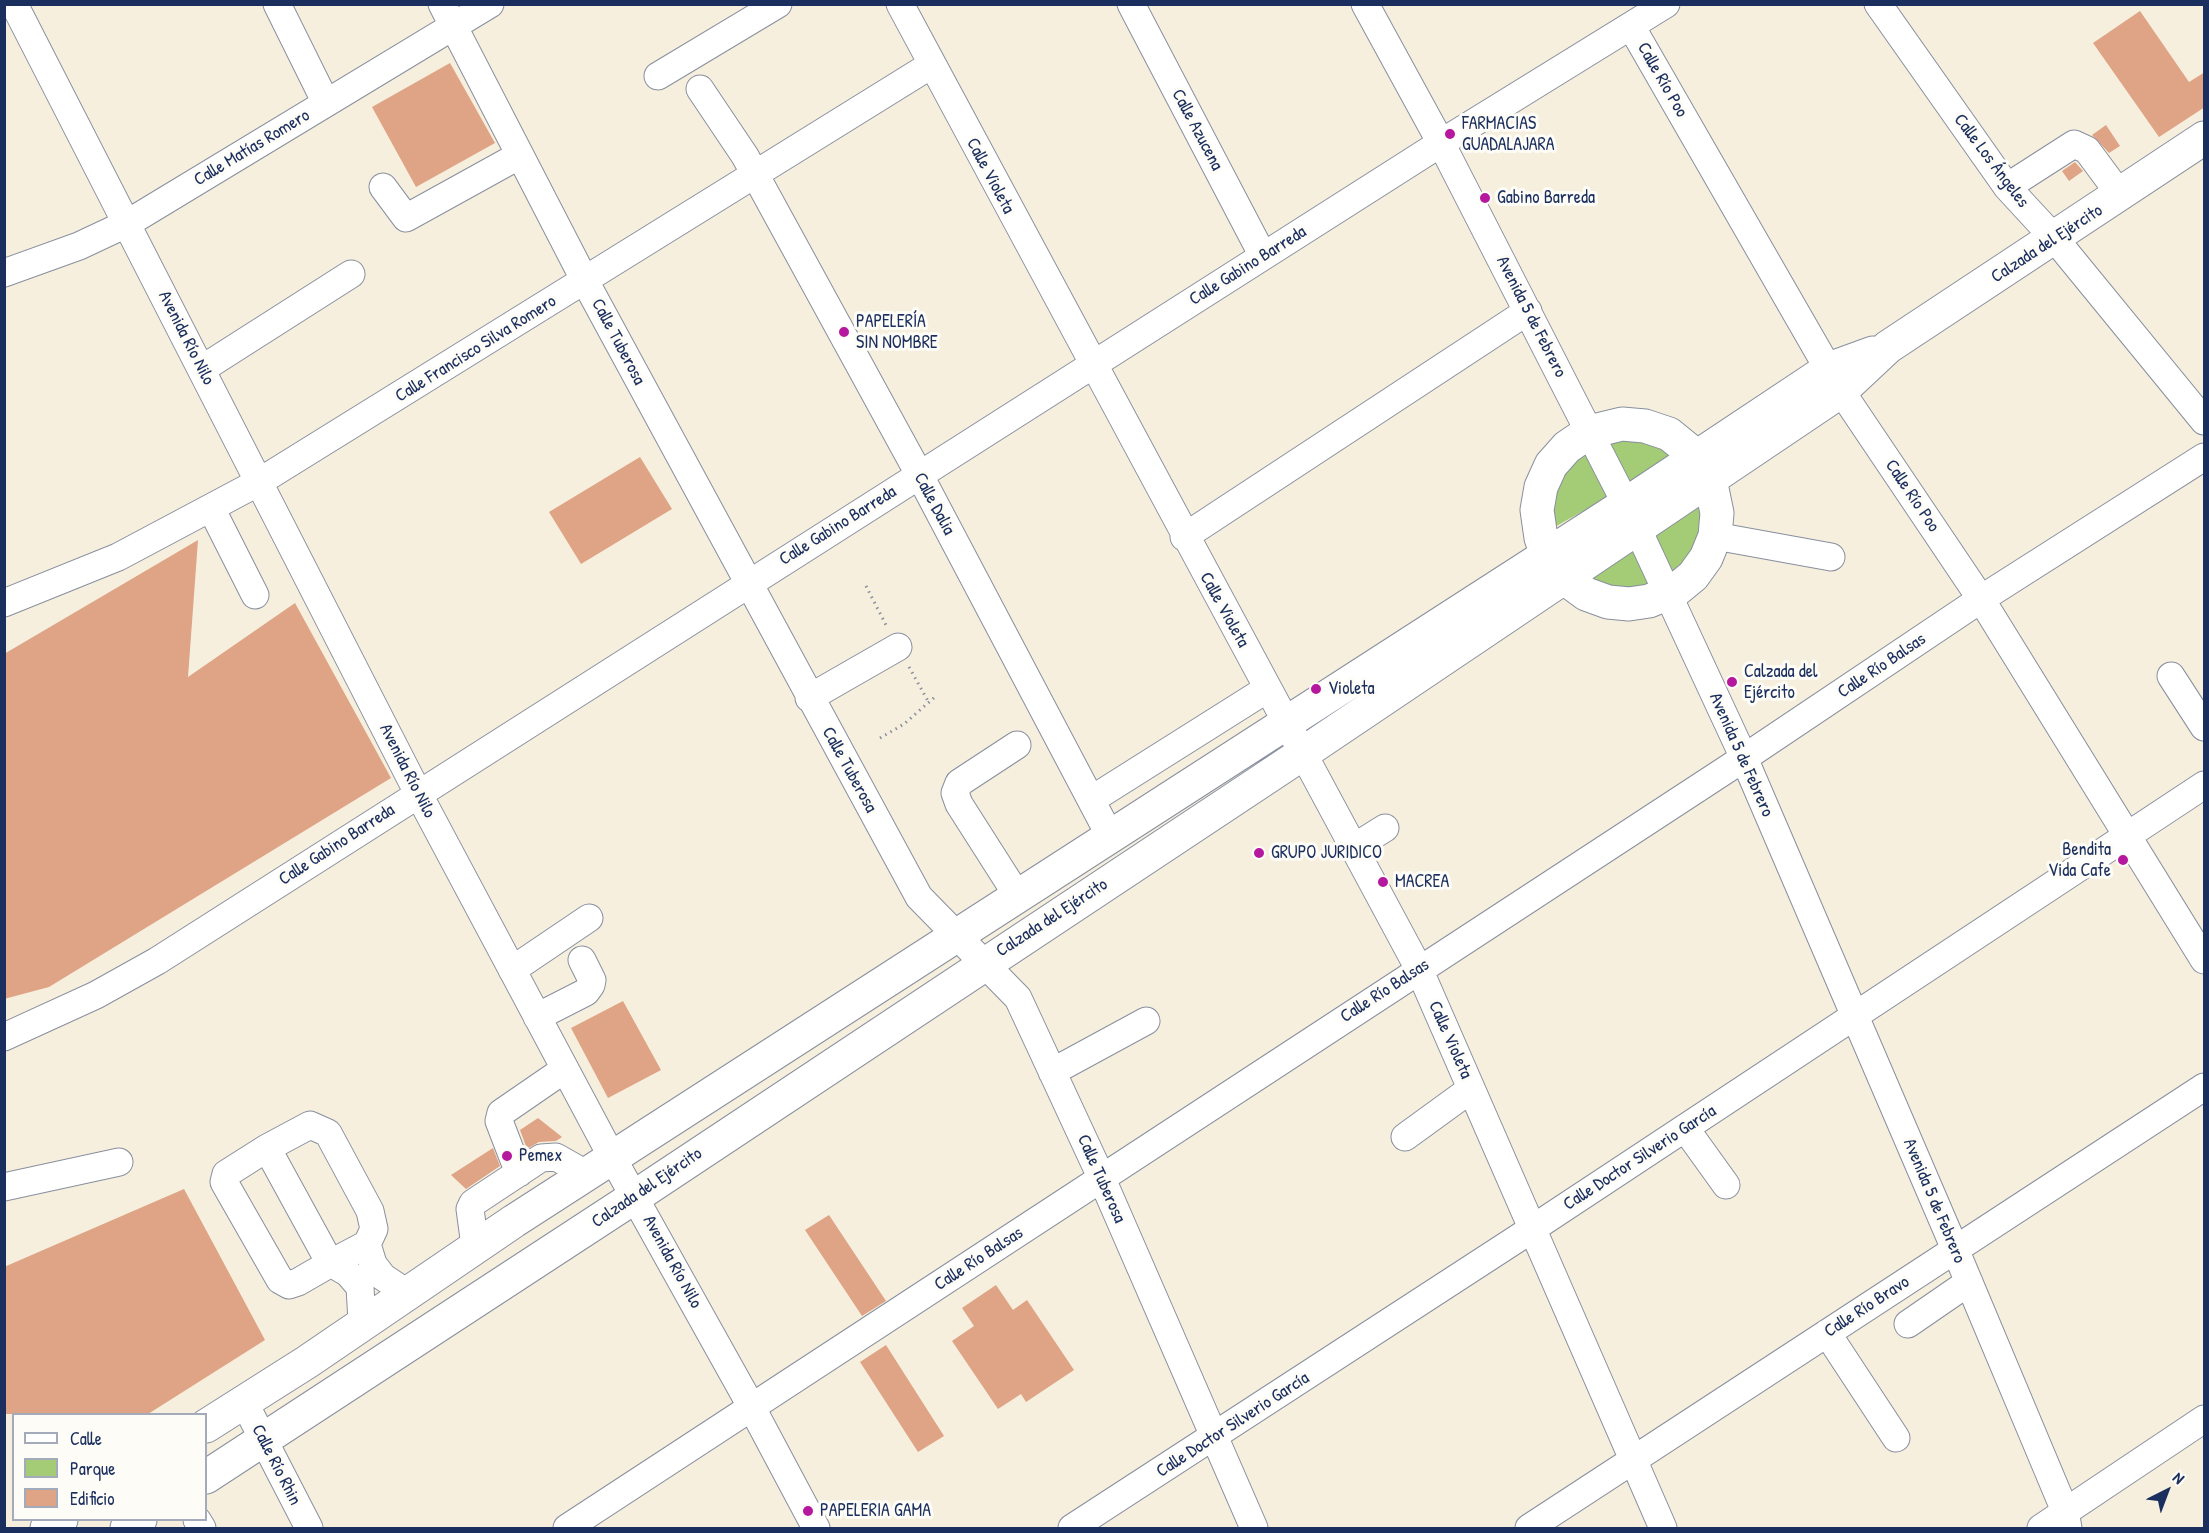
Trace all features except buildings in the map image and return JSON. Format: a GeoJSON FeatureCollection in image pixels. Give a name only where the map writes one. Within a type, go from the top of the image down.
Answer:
{"type":"FeatureCollection","features":[{"type":"Feature","properties":{"kind":"main road","name":"Calzada del Ejército"},"geometry":{"type":"LineString","coordinates":[[207,1476],[636,1196],[984,962],[1302,754],[1555,566],[1835,380],[2121,196],[2205,138]]}},
{"type":"Feature","properties":{"kind":"main road"},"geometry":{"type":"LineString","coordinates":[[1622,424],[1645,426],[1669,434],[1703,468],[1717,513],[1715,536],[1706,558],[1693,576],[1668,594],[1649,601],[1629,604],[1608,602],[1586,594],[1555,566],[1541,538],[1537,510],[1541,487],[1551,465],[1567,447],[1589,432],[1622,424]]}},
{"type":"Feature","properties":{"kind":"main road","name":"Calzada del Ejército"},"geometry":{"type":"LineString","coordinates":[[207,1425],[475,1246],[1285,722],[1555,566]]}},
{"type":"Feature","properties":{"kind":"street","name":"Avenida Río Nilo"},"geometry":{"type":"LineString","coordinates":[[14,4],[418,793],[565,1069],[599,1166],[636,1196],[816,1528]]}},
{"type":"Feature","properties":{"kind":"street"},"geometry":{"type":"LineString","coordinates":[[278,4],[326,103]]}},
{"type":"Feature","properties":{"kind":"street","name":"Calle Matías Romero"},"geometry":{"type":"LineString","coordinates":[[4,273],[79,246],[128,223],[326,103],[448,16],[490,4]]}},
{"type":"Feature","properties":{"kind":"street"},"geometry":{"type":"LineString","coordinates":[[658,76],[778,4]]}},
{"type":"Feature","properties":{"kind":"street","name":"Calle Violeta"},"geometry":{"type":"LineString","coordinates":[[900,4],[1091,365],[1419,969],[1663,1528]]}},
{"type":"Feature","properties":{"kind":"street","name":"Calle Azucena"},"geometry":{"type":"LineString","coordinates":[[1131,4],[1263,256]]}},
{"type":"Feature","properties":{"kind":"street","name":"Avenida 5 de Febrero"},"geometry":{"type":"LineString","coordinates":[[1365,4],[1441,143],[1589,432],[1631,516],[1744,758],[1969,1282],[2066,1520]]}},
{"type":"Feature","properties":{"kind":"street","name":"Calle Gabino Barreda"},"geometry":{"type":"LineString","coordinates":[[4,1037],[96,995],[157,961],[919,474],[1441,143],[1666,4]]}},
{"type":"Feature","properties":{"kind":"street","name":"Calle Los Ángeles"},"geometry":{"type":"LineString","coordinates":[[1878,4],[2007,187],[2055,239],[2205,421]]}},
{"type":"Feature","properties":{"kind":"street","name":"Calle Tuberosa"},"geometry":{"type":"LineString","coordinates":[[448,16],[585,281],[809,698],[919,897],[1018,998],[1102,1179],[1254,1528]]}},
{"type":"Feature","properties":{"kind":"street","name":"Calle Río Poo"},"geometry":{"type":"LineString","coordinates":[[1631,26],[1835,380],[1981,599],[2205,960]]}},
{"type":"Feature","properties":{"kind":"street","name":"Calle Francisco Silva Romero"},"geometry":{"type":"LineString","coordinates":[[4,603],[118,557],[259,482],[931,65]]}},
{"type":"Feature","properties":{"kind":"street","name":"Calle Dalia"},"geometry":{"type":"LineString","coordinates":[[700,89],[754,174],[919,474],[1091,800],[1123,827]]}},
{"type":"Feature","properties":{"kind":"street"},"geometry":{"type":"LineString","coordinates":[[2007,187],[2074,144],[2086,150],[2121,196]]}},
{"type":"Feature","properties":{"kind":"street"},"geometry":{"type":"LineString","coordinates":[[384,187],[406,218],[520,155]]}},
{"type":"Feature","properties":{"kind":"street"},"geometry":{"type":"LineString","coordinates":[[202,369],[351,274]]}},
{"type":"Feature","properties":{"kind":"street"},"geometry":{"type":"LineString","coordinates":[[1184,537],[1528,311]]}},
{"type":"Feature","properties":{"kind":"street","name":"Calle Río Balsas"},"geometry":{"type":"LineString","coordinates":[[567,1528],[1744,758],[1981,599],[2205,457]]}},
{"type":"Feature","properties":{"kind":"street"},"geometry":{"type":"LineString","coordinates":[[211,508],[255,595]]}},
{"type":"Feature","properties":{"kind":"street"},"geometry":{"type":"LineString","coordinates":[[1715,536],[1832,557]]}},
{"type":"Feature","properties":{"kind":"street"},"geometry":{"type":"LineString","coordinates":[[809,698],[898,647]]}},
{"type":"Feature","properties":{"kind":"street"},"geometry":{"type":"LineString","coordinates":[[2171,676],[2205,727]]}},
{"type":"Feature","properties":{"kind":"street"},"geometry":{"type":"LineString","coordinates":[[1091,800],[1267,689]]}},
{"type":"Feature","properties":{"kind":"street"},"geometry":{"type":"LineString","coordinates":[[1230,711],[1251,744]]}},
{"type":"Feature","properties":{"kind":"street"},"geometry":{"type":"LineString","coordinates":[[1017,745],[959,783],[955,793],[1017,895]]}},
{"type":"Feature","properties":{"kind":"street"},"geometry":{"type":"LineString","coordinates":[[1114,785],[1123,827]]}},
{"type":"Feature","properties":{"kind":"street","name":"Calle Doctor Silverio García"},"geometry":{"type":"LineString","coordinates":[[1072,1528],[1214,1438],[2205,785]]}},
{"type":"Feature","properties":{"kind":"street"},"geometry":{"type":"LineString","coordinates":[[1353,848],[1385,828]]}},
{"type":"Feature","properties":{"kind":"street"},"geometry":{"type":"LineString","coordinates":[[512,970],[589,918]]}},
{"type":"Feature","properties":{"kind":"street"},"geometry":{"type":"LineString","coordinates":[[537,1017],[586,992],[592,980],[582,960]]}},
{"type":"Feature","properties":{"kind":"street"},"geometry":{"type":"LineString","coordinates":[[1052,1072],[1146,1021]]}},
{"type":"Feature","properties":{"kind":"street"},"geometry":{"type":"LineString","coordinates":[[519,1173],[499,1121],[501,1113],[565,1069]]}},
{"type":"Feature","properties":{"kind":"street","name":"Calle Río Bravo"},"geometry":{"type":"LineString","coordinates":[[1529,1528],[2205,1087]]}},
{"type":"Feature","properties":{"kind":"street"},"geometry":{"type":"LineString","coordinates":[[1405,1137],[1471,1089]]}},
{"type":"Feature","properties":{"kind":"street"},"geometry":{"type":"LineString","coordinates":[[310,1125],[328,1133],[370,1211],[374,1229],[367,1244],[290,1285],[280,1280],[228,1192],[224,1182],[226,1173],[310,1125]]}},
{"type":"Feature","properties":{"kind":"street"},"geometry":{"type":"LineString","coordinates":[[1685,1128],[1726,1185]]}},
{"type":"Feature","properties":{"kind":"street"},"geometry":{"type":"LineString","coordinates":[[267,1148],[331,1263],[348,1273],[360,1287],[362,1322]]}},
{"type":"Feature","properties":{"kind":"street"},"geometry":{"type":"LineString","coordinates":[[475,1246],[470,1209],[473,1203],[541,1158],[551,1156],[599,1166]]}},
{"type":"Feature","properties":{"kind":"street"},"geometry":{"type":"LineString","coordinates":[[4,1187],[119,1162]]}},
{"type":"Feature","properties":{"kind":"street"},"geometry":{"type":"LineString","coordinates":[[367,1244],[373,1264],[383,1277],[407,1293]]}},
{"type":"Feature","properties":{"kind":"street"},"geometry":{"type":"LineString","coordinates":[[1908,1324],[1969,1282]]}},
{"type":"Feature","properties":{"kind":"street"},"geometry":{"type":"LineString","coordinates":[[1827,1333],[1896,1438]]}},
{"type":"Feature","properties":{"kind":"street","name":"Calle Río Rhin"},"geometry":{"type":"LineString","coordinates":[[244,1402],[309,1528]]}},
{"type":"Feature","properties":{"kind":"street"},"geometry":{"type":"LineString","coordinates":[[2041,1528],[2066,1520],[2205,1419]]}},
{"type":"Feature","properties":{"kind":"path"},"geometry":{"type":"LineString","coordinates":[[880,738],[900,726],[936,696]]}},
{"type":"Feature","properties":{"kind":"green space"},"geometry":{"type":"Polygon","coordinates":[[[1604,431],[1684,451],[1622,488],[1604,431]]]}},
{"type":"Feature","properties":{"kind":"green space"},"geometry":{"type":"Polygon","coordinates":[[[1582,445],[1610,496],[1544,533],[1540,504],[1582,445]]]}},
{"type":"Feature","properties":{"kind":"green space"},"geometry":{"type":"Polygon","coordinates":[[[1699,490],[1706,536],[1670,578],[1644,527],[1699,490]]]}},
{"type":"Feature","properties":{"kind":"green space"},"geometry":{"type":"Polygon","coordinates":[[[1630,539],[1657,596],[1583,588],[1630,539]]]}},
{"type":"Feature","properties":{"kind":"place","name":"FARMACIAS GUADALAJARA"},"geometry":{"type":"Point","coordinates":[1450,134]}},
{"type":"Feature","properties":{"kind":"place","name":"Gabino Barreda"},"geometry":{"type":"Point","coordinates":[1485,198]}},
{"type":"Feature","properties":{"kind":"place","name":"PAPELERÍA SIN NOMBRE"},"geometry":{"type":"Point","coordinates":[844,332]}},
{"type":"Feature","properties":{"kind":"place","name":"Calzada del Ejército"},"geometry":{"type":"Point","coordinates":[1732,682]}},
{"type":"Feature","properties":{"kind":"place","name":"Violeta"},"geometry":{"type":"Point","coordinates":[1316,689]}},
{"type":"Feature","properties":{"kind":"place","name":"GRUPO JURIDICO"},"geometry":{"type":"Point","coordinates":[1259,853]}},
{"type":"Feature","properties":{"kind":"place","name":"Bendita Vida Cafe"},"geometry":{"type":"Point","coordinates":[2123,860]}},
{"type":"Feature","properties":{"kind":"place","name":"MACREA"},"geometry":{"type":"Point","coordinates":[1383,882]}},
{"type":"Feature","properties":{"kind":"place","name":"Pemex"},"geometry":{"type":"Point","coordinates":[507,1156]}},
{"type":"Feature","properties":{"kind":"place","name":"PAPELERIA GAMA"},"geometry":{"type":"Point","coordinates":[808,1511]}}]}
